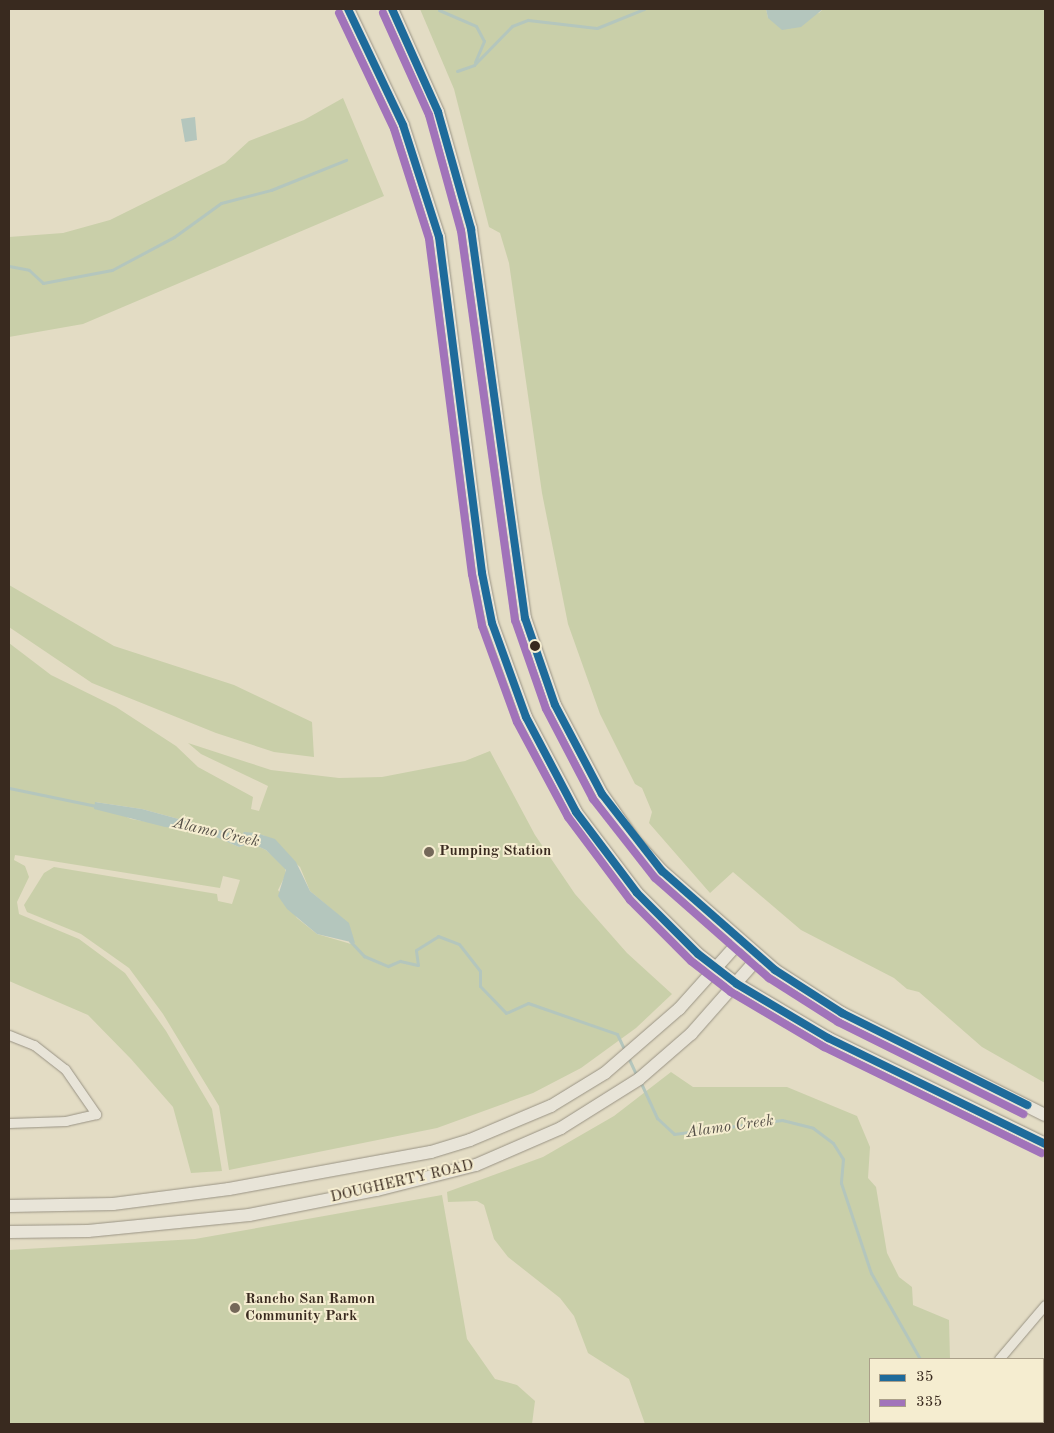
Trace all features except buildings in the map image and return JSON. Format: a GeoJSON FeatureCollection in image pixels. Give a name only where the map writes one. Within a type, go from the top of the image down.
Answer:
{"type":"FeatureCollection","features":[{"type":"Feature","properties":{"kind":"main road"},"geometry":{"type":"LineString","coordinates":[[348,9],[403,125],[439,237],[482,573],[507,673],[555,776],[608,858],[671,930],[716,969],[737,984],[828,1038],[1045,1144]]}},
{"type":"Feature","properties":{"kind":"main road"},"geometry":{"type":"LineString","coordinates":[[392,9],[438,112],[471,229],[525,618],[555,705],[602,794],[635,841],[758,956],[842,1013],[1045,1115]]}},
{"type":"Feature","properties":{"kind":"main road","name":"DOUGHERTY ROAD"},"geometry":{"type":"LineString","coordinates":[[9,1206],[113,1204],[229,1189],[431,1152],[512,1124],[551,1106],[605,1072],[679,1009],[740,941]]}},
{"type":"Feature","properties":{"kind":"main road","name":"DOUGHERTY ROAD"},"geometry":{"type":"LineString","coordinates":[[9,1232],[162,1225],[349,1196],[476,1165],[561,1128],[639,1079],[691,1034],[737,984],[758,956]]}},
{"type":"Feature","properties":{"kind":"street"},"geometry":{"type":"LineString","coordinates":[[9,1035],[34,1045],[65,1069],[96,1114],[66,1121],[9,1123]]}},
{"type":"Feature","properties":{"kind":"street"},"geometry":{"type":"LineString","coordinates":[[1000,1358],[1044,1308]]}},
{"type":"Feature","properties":{"kind":"green space"},"geometry":{"type":"Polygon","coordinates":[[[420,9],[766,9],[768,18],[819,13],[823,9],[1045,9],[1045,1083],[982,1047],[919,992],[907,989],[894,978],[801,930],[733,872],[710,893],[649,823],[652,812],[642,788],[635,784],[600,714],[568,624],[542,493],[509,263],[500,233],[489,227],[454,89],[420,9]]]}},
{"type":"Feature","properties":{"kind":"green space"},"geometry":{"type":"Polygon","coordinates":[[[343,98],[384,196],[83,324],[9,337],[9,237],[63,233],[110,220],[225,163],[249,141],[304,120],[343,98]]]}},
{"type":"Feature","properties":{"kind":"green space"},"geometry":{"type":"Polygon","coordinates":[[[9,585],[114,646],[234,685],[312,722],[314,757],[274,752],[216,733],[92,683],[9,627],[9,585]]]}},
{"type":"Feature","properties":{"kind":"green space"},"geometry":{"type":"Polygon","coordinates":[[[9,643],[51,675],[116,707],[176,746],[198,767],[253,797],[251,809],[259,811],[268,786],[201,754],[188,743],[271,770],[339,778],[382,777],[465,761],[490,751],[535,835],[575,894],[627,953],[672,994],[636,1028],[581,1068],[533,1093],[437,1128],[229,1170],[219,1106],[163,1014],[129,968],[81,934],[27,912],[24,905],[44,873],[54,867],[217,894],[218,901],[232,904],[240,880],[223,876],[220,888],[15,855],[14,860],[25,866],[29,877],[17,902],[19,914],[79,939],[125,973],[166,1031],[212,1109],[222,1171],[191,1173],[173,1107],[131,1059],[88,1015],[9,981],[9,643]],[[95,802],[131,819],[202,831],[239,847],[251,843],[266,850],[285,867],[286,874],[278,890],[297,918],[317,934],[351,944],[349,924],[310,891],[300,867],[265,836],[255,833],[241,836],[142,809],[95,802]]]}},
{"type":"Feature","properties":{"kind":"green space"},"geometry":{"type":"Polygon","coordinates":[[[671,1072],[693,1087],[787,1087],[857,1116],[870,1147],[868,1178],[876,1187],[887,1253],[899,1277],[912,1287],[913,1305],[949,1320],[950,1358],[869,1358],[869,1423],[967,1424],[645,1424],[629,1379],[588,1353],[574,1316],[560,1298],[508,1257],[494,1239],[484,1205],[477,1201],[448,1202],[447,1192],[543,1157],[614,1116],[671,1072]]]}},
{"type":"Feature","properties":{"kind":"green space","name":"Rancho San Ramon Community Park"},"geometry":{"type":"Polygon","coordinates":[[[442,1195],[467,1339],[495,1379],[517,1385],[535,1401],[532,1424],[9,1424],[9,1250],[195,1239],[442,1195]]]}},
{"type":"Feature","properties":{"kind":"water"},"geometry":{"type":"Polygon","coordinates":[[[766,9],[823,9],[801,27],[782,30],[768,18],[766,9]]]}},
{"type":"Feature","properties":{"kind":"water"},"geometry":{"type":"Polygon","coordinates":[[[195,117],[197,140],[185,142],[181,119],[195,117]]]}},
{"type":"Feature","properties":{"kind":"water"},"geometry":{"type":"Polygon","coordinates":[[[95,802],[142,809],[241,836],[244,832],[256,833],[275,839],[296,862],[310,891],[349,923],[355,943],[317,934],[287,909],[278,896],[286,870],[266,850],[251,843],[239,847],[202,831],[165,827],[94,809],[95,802]]]}},
{"type":"Feature","properties":{"kind":"waterway"},"geometry":{"type":"LineString","coordinates":[[457,71],[474,65],[512,26],[528,20],[597,28],[644,9]]}},
{"type":"Feature","properties":{"kind":"waterway"},"geometry":{"type":"LineString","coordinates":[[439,10],[476,26],[484,41],[475,62]]}},
{"type":"Feature","properties":{"kind":"waterway"},"geometry":{"type":"LineString","coordinates":[[9,266],[29,270],[43,283],[112,270],[174,237],[221,203],[271,190],[346,160]]}},
{"type":"Feature","properties":{"kind":"waterway","name":"Alamo Creek"},"geometry":{"type":"LineString","coordinates":[[9,788],[96,806]]}},
{"type":"Feature","properties":{"kind":"waterway","name":"Alamo Creek"},"geometry":{"type":"LineString","coordinates":[[350,941],[364,956],[388,966],[400,961],[418,965],[416,950],[438,936],[459,944],[480,971],[480,986],[506,1013],[528,1003],[617,1034],[625,1051]]}},
{"type":"Feature","properties":{"kind":"waterway","name":"Alamo Creek"},"geometry":{"type":"LineString","coordinates":[[628,1057],[637,1076]]}},
{"type":"Feature","properties":{"kind":"waterway","name":"Alamo Creek"},"geometry":{"type":"LineString","coordinates":[[640,1081],[657,1118],[674,1134],[782,1120],[813,1128],[833,1143],[843,1159],[841,1183],[871,1273],[919,1358]]}},
{"type":"Feature","properties":{"kind":"transit line","name":"35"},"geometry":{"type":"LineString","coordinates":[[348,9],[403,125],[439,237],[482,573],[492,623],[526,717],[576,812],[637,893],[698,954],[737,984],[828,1038],[1045,1144]]}},
{"type":"Feature","properties":{"kind":"transit line","name":"35"},"geometry":{"type":"LineString","coordinates":[[392,9],[438,112],[471,229],[525,618],[555,705],[602,794],[662,871],[775,970],[842,1013],[1027,1105]]}},
{"type":"Feature","properties":{"kind":"transit line","name":"335"},"geometry":{"type":"LineString","coordinates":[[339,13],[394,129],[429,239],[472,574],[482,626],[517,722],[568,817],[630,900],[691,961],[731,992],[824,1047],[1041,1153]]}},
{"type":"Feature","properties":{"kind":"transit line","name":"335"},"geometry":{"type":"LineString","coordinates":[[383,13],[429,115],[461,231],[515,620],[546,709],[593,799],[655,878],[769,978],[838,1022],[1023,1114]]}},
{"type":"Feature","properties":{"kind":"place","name":"Pumping Station"},"geometry":{"type":"Point","coordinates":[429,852]}},
{"type":"Feature","properties":{"kind":"place","name":"Rancho San Ramon Community Park"},"geometry":{"type":"Point","coordinates":[235,1308]}}]}
